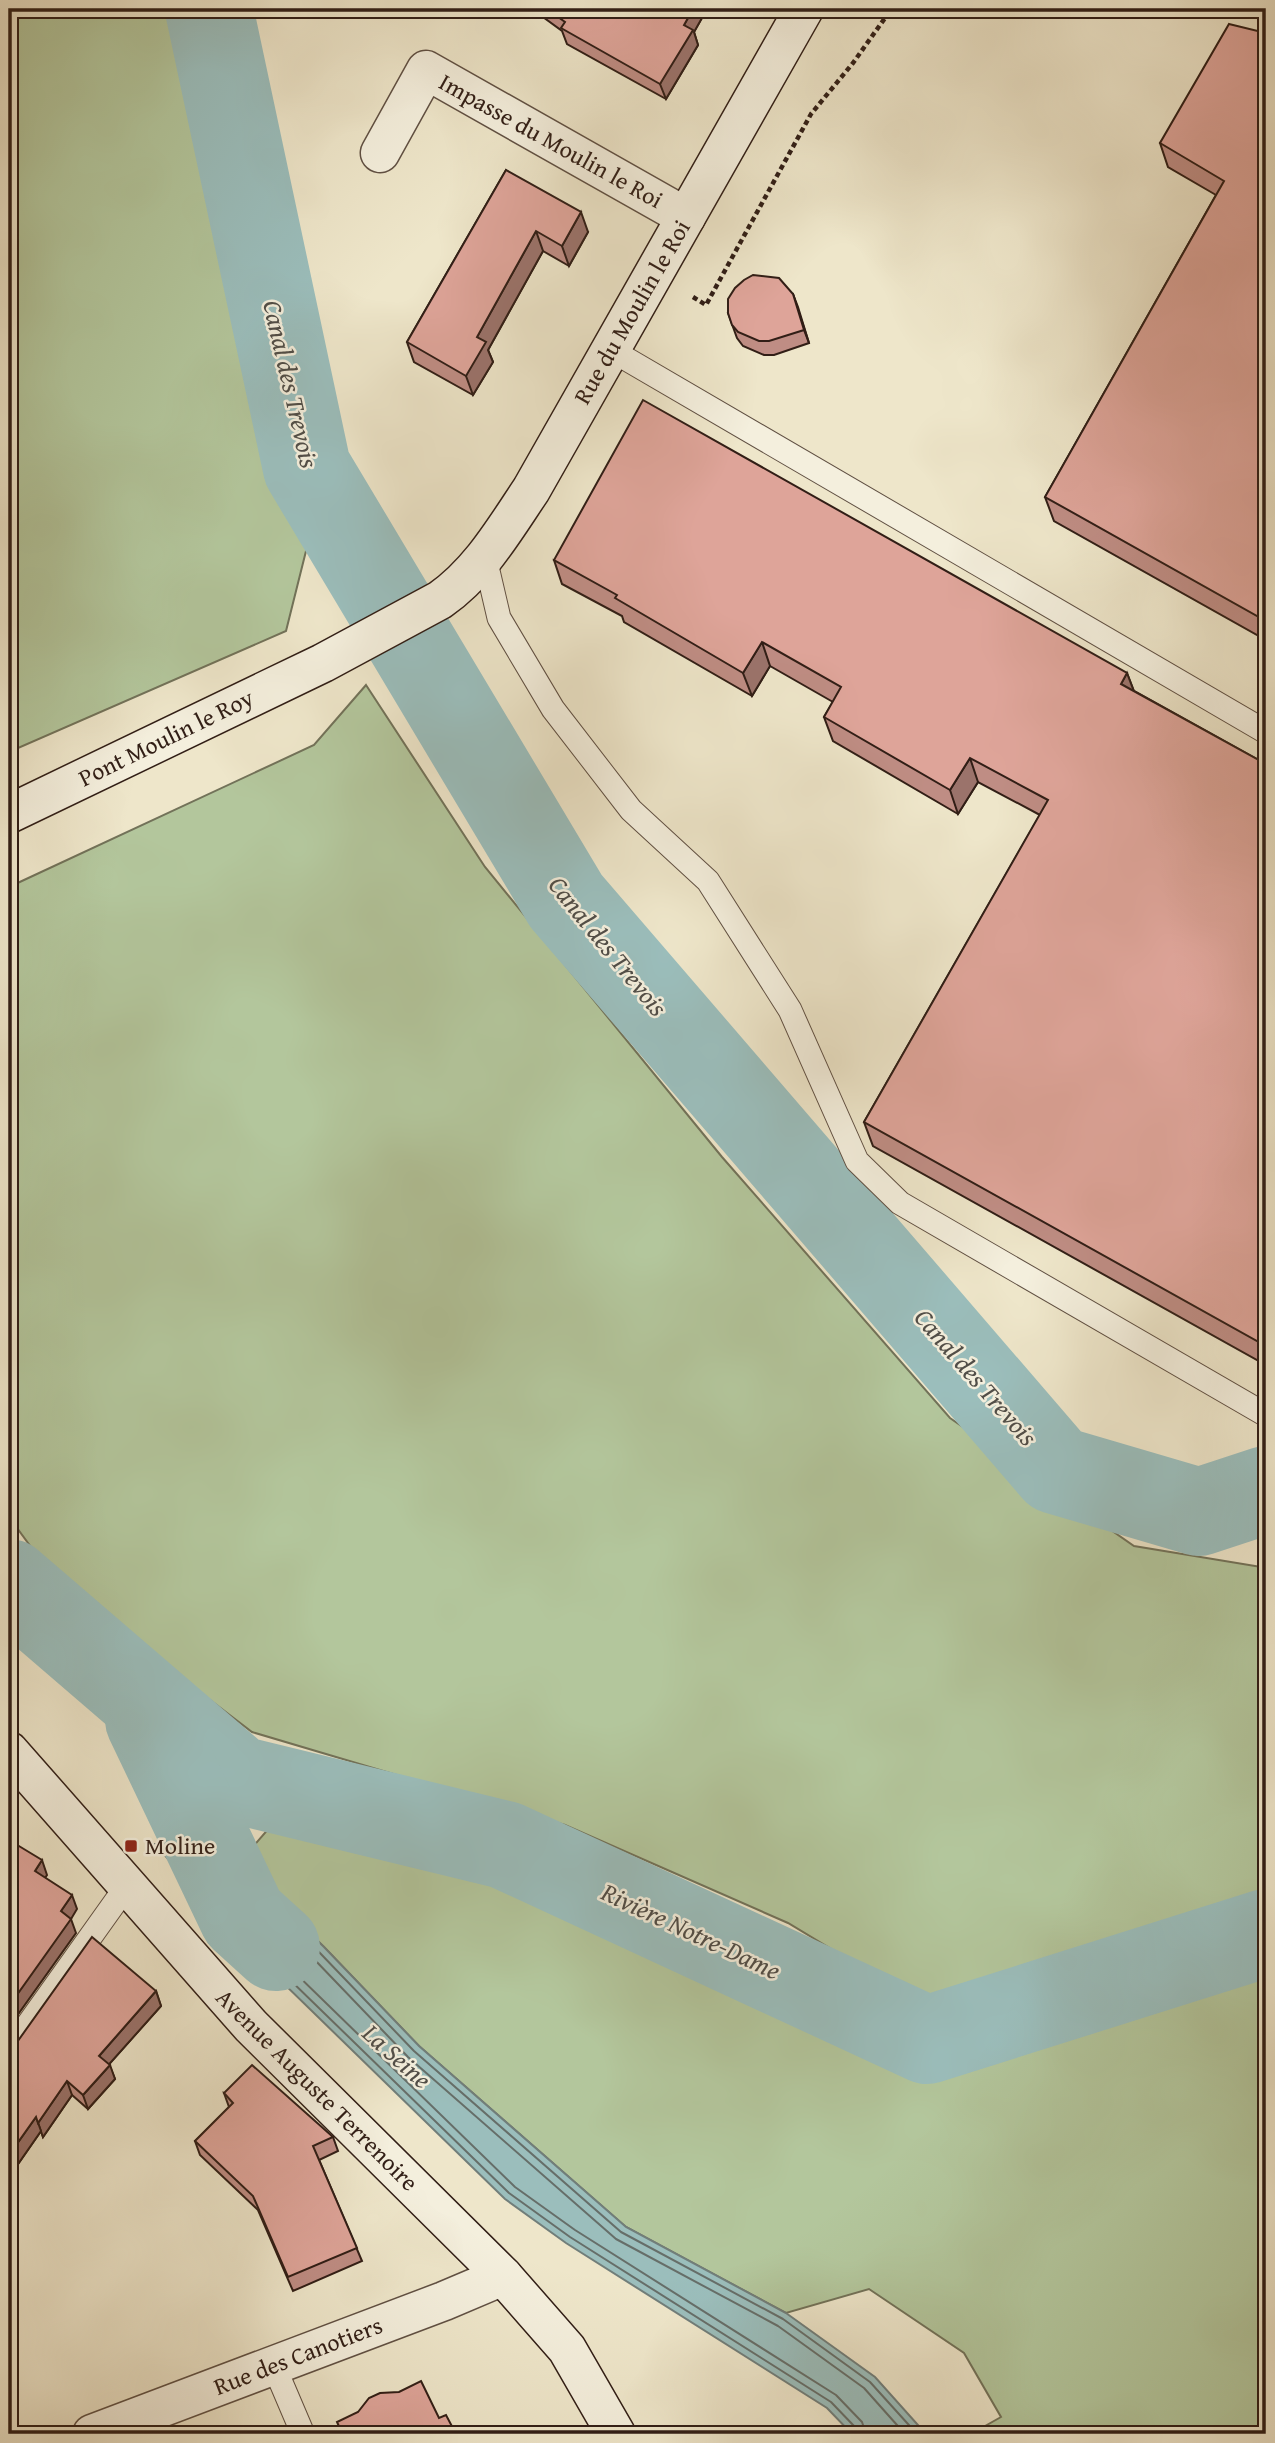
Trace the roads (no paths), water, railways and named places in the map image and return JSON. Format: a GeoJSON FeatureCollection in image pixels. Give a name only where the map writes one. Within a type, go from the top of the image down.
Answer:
{"type":"FeatureCollection","features":[{"type":"Feature","properties":{"kind":"street","name":"Rue du Moulin le Roi"},"geometry":{"type":"LineString","coordinates":[[440,600],[457,588],[485,558],[531,490],[804,9]]}},
{"type":"Feature","properties":{"kind":"street","name":"Impasse du Moulin le Roi"},"geometry":{"type":"LineString","coordinates":[[380,153],[426,70],[686,217]]}},
{"type":"Feature","properties":{"kind":"street","name":"Pont Moulin le Roy"},"geometry":{"type":"LineString","coordinates":[[9,814],[323,663],[440,600]]}},
{"type":"Feature","properties":{"kind":"street","name":"Avenue Auguste Terrenoire"},"geometry":{"type":"LineString","coordinates":[[15,1769],[251,2026],[503,2276],[567,2349],[617,2434]]}},
{"type":"Feature","properties":{"kind":"street","name":"Rue des Canotiers"},"geometry":{"type":"LineString","coordinates":[[92,2434],[444,2301],[503,2276]]}},
{"type":"Feature","properties":{"kind":"lane"},"geometry":{"type":"LineString","coordinates":[[611,350],[1266,732]]}},
{"type":"Feature","properties":{"kind":"lane"},"geometry":{"type":"LineString","coordinates":[[485,558],[499,618],[553,709],[631,810],[708,881],[790,1010],[857,1161],[900,1203],[1266,1415]]}},
{"type":"Feature","properties":{"kind":"lane"},"geometry":{"type":"LineString","coordinates":[[9,2051],[126,1887]]}},
{"type":"Feature","properties":{"kind":"lane"},"geometry":{"type":"LineString","coordinates":[[274,2365],[303,2434]]}},
{"type":"Feature","properties":{"kind":"water"},"geometry":{"type":"Polygon","coordinates":[[[155,1844],[251,1849],[253,1878],[419,2046],[626,2227],[786,2313],[875,2377],[926,2434],[852,2434],[827,2408],[566,2243],[505,2199],[241,1942],[155,1844]]]}},
{"type":"Feature","properties":{"kind":"waterway","name":"Canal des Trevois"},"geometry":{"type":"LineString","coordinates":[[209,9],[307,468],[566,901],[1056,1470],[1199,1512],[1266,1490]]}},
{"type":"Feature","properties":{"kind":"waterway","name":"Rivière Notre-Dame"},"geometry":{"type":"LineString","coordinates":[[9,1583],[238,1780],[505,1845],[927,2040],[1266,1933]]}},
{"type":"Feature","properties":{"kind":"waterway","name":"La Seine"},"geometry":{"type":"LineString","coordinates":[[149,1720],[243,1917],[276,1947]]}},
{"type":"Feature","properties":{"kind":"place","name":"Moline"},"geometry":{"type":"Point","coordinates":[131,1846]}}]}
